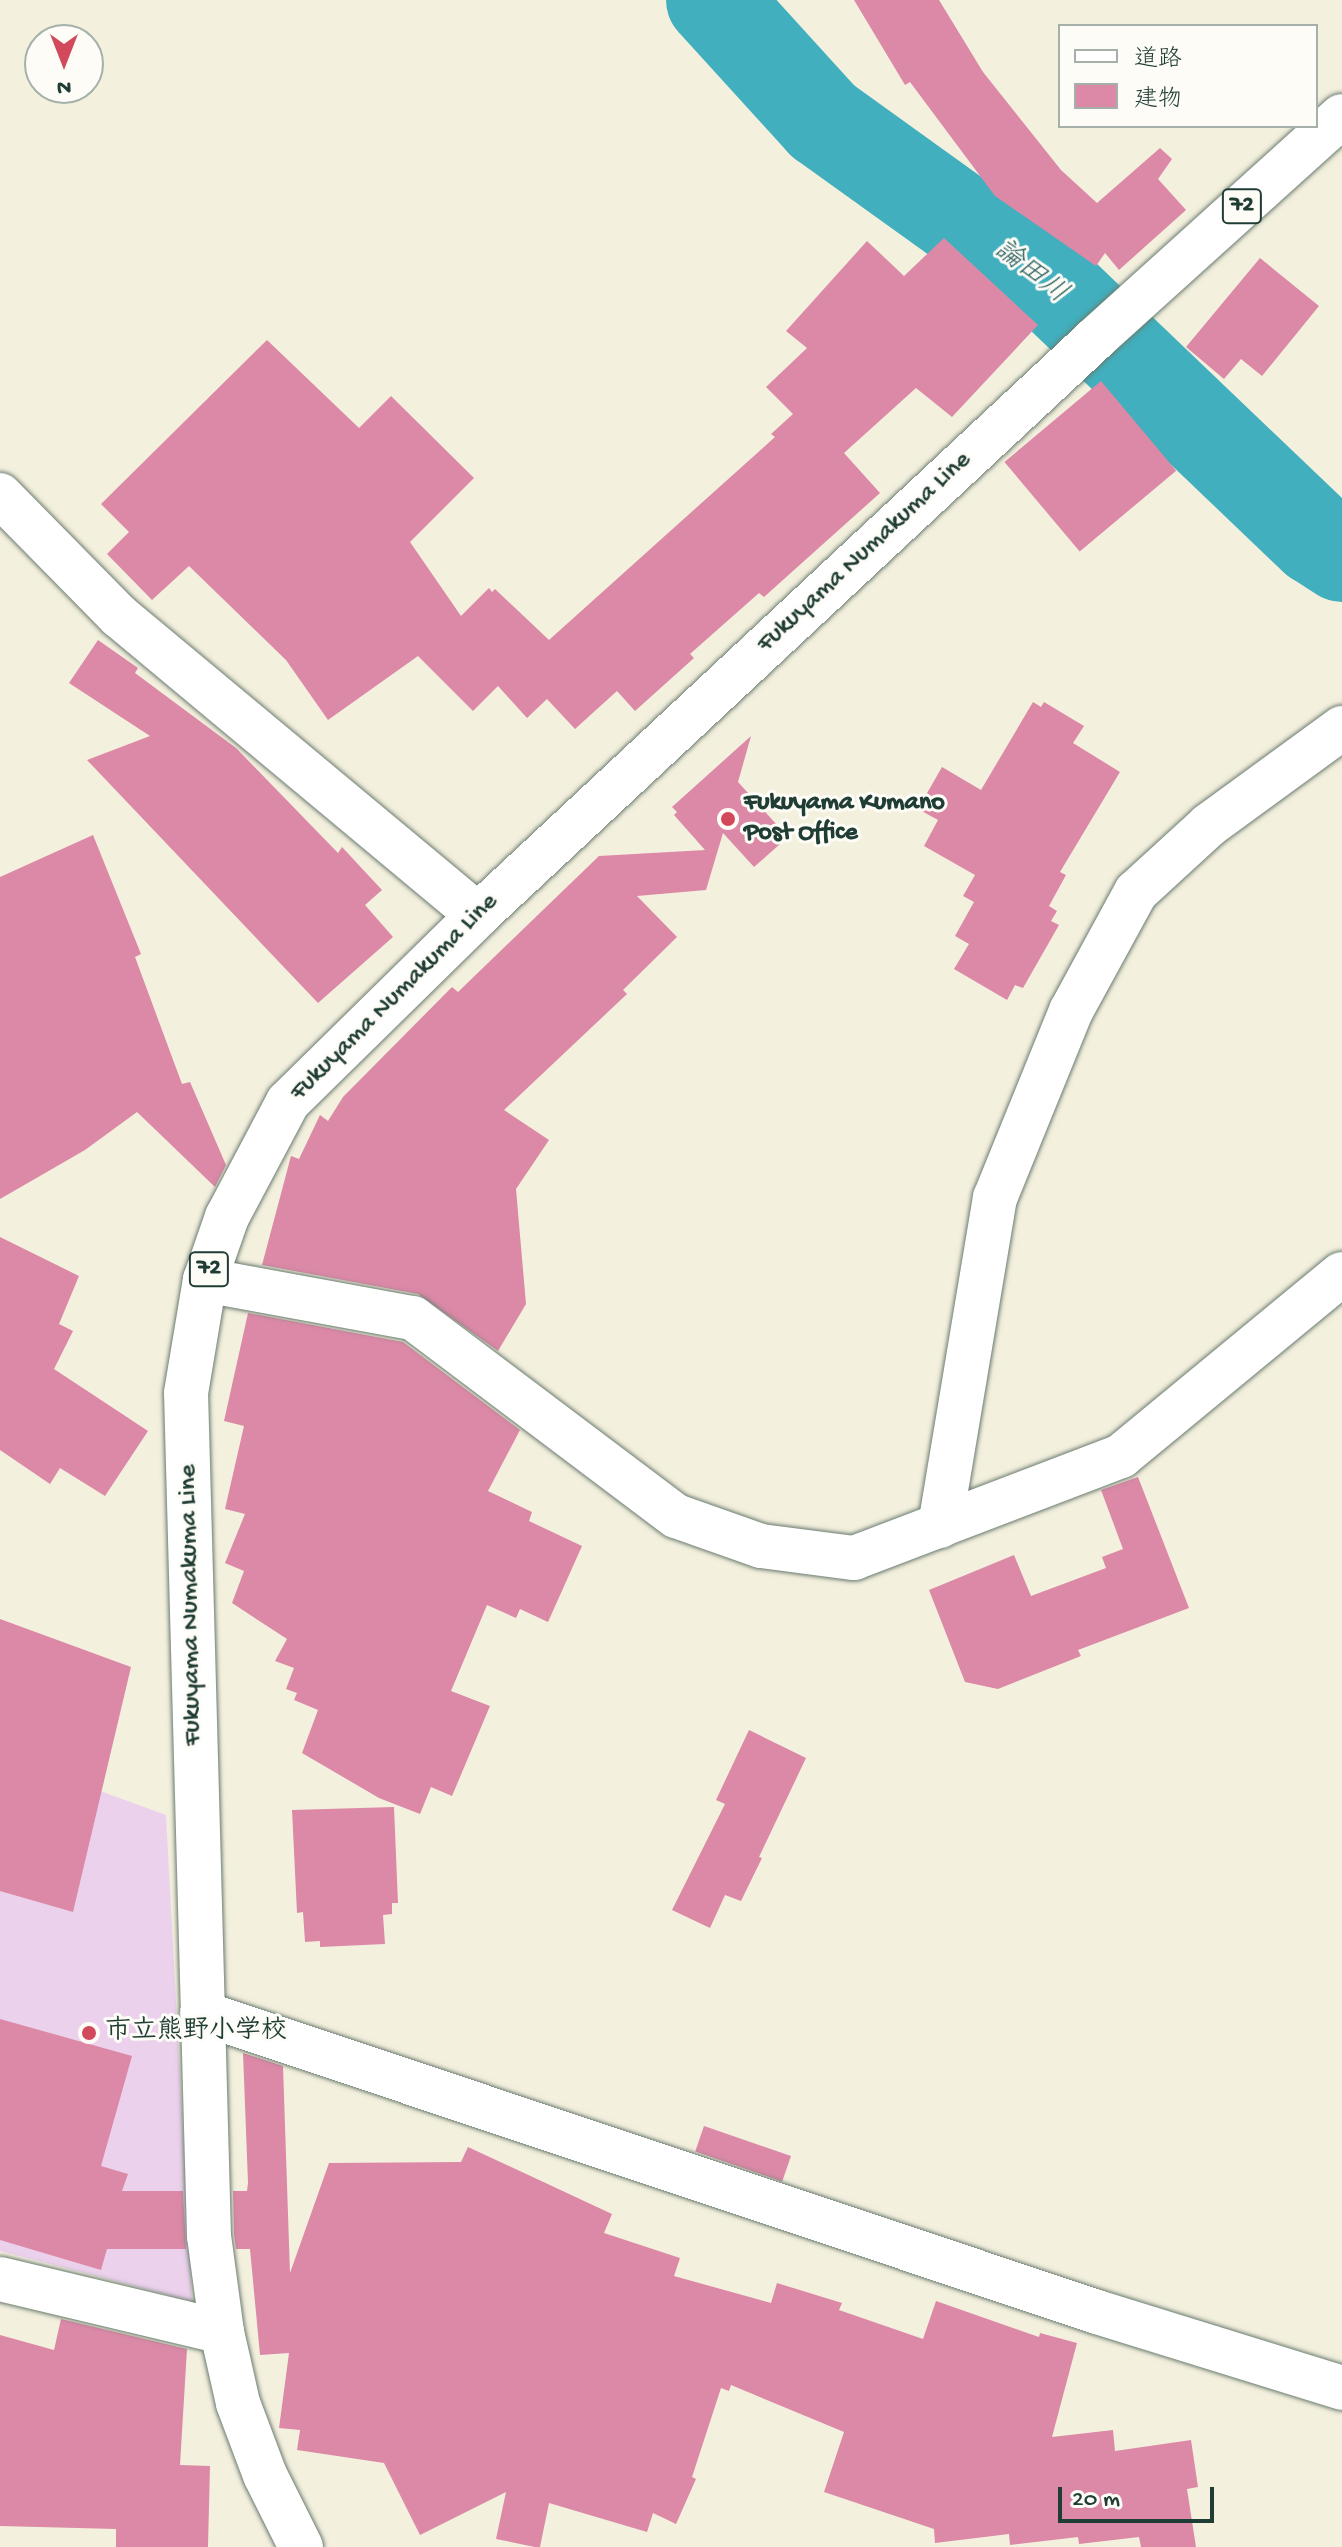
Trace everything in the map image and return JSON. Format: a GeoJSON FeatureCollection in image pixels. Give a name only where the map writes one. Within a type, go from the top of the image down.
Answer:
{"type":"FeatureCollection","features":[{"type":"Feature","properties":{"kind":"street","name":"Fukuyama Numakuma Line"},"geometry":{"type":"LineString","coordinates":[[301,2547],[265,2475],[238,2403],[222,2332],[209,2236],[186,1393],[205,1280],[227,1217],[288,1102],[478,915],[1096,338],[1342,116]]}},
{"type":"Feature","properties":{"kind":"street"},"geometry":{"type":"LineString","coordinates":[[0,495],[119,616],[478,915]]}},
{"type":"Feature","properties":{"kind":"street"},"geometry":{"type":"LineString","coordinates":[[940,1526],[995,1198],[1071,1011],[1136,892],[1209,825],[1342,728]]}},
{"type":"Feature","properties":{"kind":"street"},"geometry":{"type":"LineString","coordinates":[[205,1280],[413,1318],[676,1516],[761,1546],[854,1558],[1121,1456],[1342,1274]]}},
{"type":"Feature","properties":{"kind":"street"},"geometry":{"type":"LineString","coordinates":[[202,2013],[1097,2312],[1342,2388]]}},
{"type":"Feature","properties":{"kind":"street"},"geometry":{"type":"LineString","coordinates":[[0,2279],[222,2332]]}},
{"type":"Feature","properties":{"kind":"shaded area","name":"市立熊野小学校"},"geometry":{"type":"Polygon","coordinates":[[[0,1643],[59,1776],[166,1815],[192,2301],[0,2251],[0,1643]]]}},
{"type":"Feature","properties":{"kind":"building"},"geometry":{"type":"Polygon","coordinates":[[[854,0],[939,0],[983,72],[1061,170],[1097,203],[1160,148],[1172,159],[1158,179],[1186,210],[1119,270],[1105,253],[1096,266],[995,196],[910,82],[905,85],[854,0]]]}},
{"type":"Feature","properties":{"kind":"building"},"geometry":{"type":"Polygon","coordinates":[[[944,238],[1038,325],[952,417],[916,388],[844,453],[880,493],[764,597],[759,593],[690,654],[694,658],[635,711],[617,691],[575,729],[547,699],[527,718],[498,686],[473,711],[418,656],[328,720],[286,660],[189,566],[152,600],[107,554],[129,532],[101,504],[267,340],[359,428],[391,396],[474,478],[410,542],[461,616],[489,588],[492,592],[495,589],[549,640],[775,437],[771,434],[793,414],[766,387],[807,348],[786,331],[867,241],[904,276],[944,238]]]}},
{"type":"Feature","properties":{"kind":"building"},"geometry":{"type":"Polygon","coordinates":[[[1260,258],[1319,306],[1262,376],[1241,359],[1224,379],[1186,347],[1260,258]]]}},
{"type":"Feature","properties":{"kind":"building"},"geometry":{"type":"Polygon","coordinates":[[[1101,381],[1176,471],[1080,552],[1004,462],[1101,381]]]}},
{"type":"Feature","properties":{"kind":"building"},"geometry":{"type":"Polygon","coordinates":[[[98,640],[138,668],[135,673],[236,748],[338,853],[342,847],[382,890],[365,905],[393,937],[318,1003],[87,760],[150,736],[69,683],[98,640]]]}},
{"type":"Feature","properties":{"kind":"building"},"geometry":{"type":"Polygon","coordinates":[[[1033,702],[1041,707],[1044,702],[1084,726],[1073,743],[1120,772],[1060,872],[1066,875],[1049,906],[1057,911],[1051,921],[1059,925],[1023,988],[1015,985],[1007,1000],[954,969],[969,944],[955,936],[974,902],[963,896],[975,875],[924,846],[938,820],[918,809],[942,767],[981,790],[1033,702]]]}},
{"type":"Feature","properties":{"kind":"building"},"geometry":{"type":"Polygon","coordinates":[[[751,736],[738,782],[788,837],[754,867],[723,833],[706,890],[637,896],[677,937],[623,990],[627,994],[504,1110],[549,1140],[516,1189],[526,1304],[498,1351],[418,1294],[262,1265],[291,1156],[299,1159],[320,1115],[328,1121],[343,1097],[452,987],[458,992],[599,856],[705,850],[674,815],[677,812],[672,807],[751,736]]]}},
{"type":"Feature","properties":{"kind":"building"},"geometry":{"type":"Polygon","coordinates":[[[93,835],[141,954],[135,957],[182,1084],[190,1082],[226,1165],[215,1187],[137,1112],[85,1150],[0,1199],[0,877],[93,835]]]}},
{"type":"Feature","properties":{"kind":"building"},"geometry":{"type":"Polygon","coordinates":[[[0,1237],[79,1276],[59,1324],[73,1331],[54,1369],[148,1431],[105,1496],[60,1468],[50,1484],[0,1450],[0,1237]]]}},
{"type":"Feature","properties":{"kind":"building"},"geometry":{"type":"Polygon","coordinates":[[[248,1313],[403,1342],[520,1430],[488,1491],[532,1512],[529,1521],[582,1546],[548,1622],[520,1609],[516,1618],[487,1605],[451,1691],[490,1706],[452,1796],[431,1787],[420,1814],[379,1798],[302,1753],[318,1710],[294,1700],[297,1693],[286,1689],[294,1668],[275,1661],[287,1639],[232,1603],[244,1571],[225,1563],[245,1514],[225,1509],[244,1426],[224,1421],[248,1313]]]}},
{"type":"Feature","properties":{"kind":"building"},"geometry":{"type":"Polygon","coordinates":[[[1138,1477],[1189,1608],[1078,1650],[1081,1656],[998,1689],[965,1682],[929,1590],[1014,1555],[1031,1596],[1106,1568],[1102,1557],[1123,1549],[1101,1490],[1138,1477]]]}},
{"type":"Feature","properties":{"kind":"building"},"geometry":{"type":"Polygon","coordinates":[[[0,1619],[131,1667],[73,1912],[0,1891],[0,1619]]]}},
{"type":"Feature","properties":{"kind":"building"},"geometry":{"type":"Polygon","coordinates":[[[749,1730],[806,1758],[741,1901],[725,1895],[710,1928],[672,1910],[725,1804],[716,1800],[749,1730]]]}},
{"type":"Feature","properties":{"kind":"building"},"geometry":{"type":"Polygon","coordinates":[[[394,1807],[398,1903],[392,1903],[392,1914],[383,1915],[385,1944],[320,1947],[320,1941],[305,1942],[303,1912],[297,1913],[292,1810],[394,1807]]]}},
{"type":"Feature","properties":{"kind":"building"},"geometry":{"type":"Polygon","coordinates":[[[0,2019],[132,2056],[101,2166],[128,2174],[122,2191],[183,2191],[186,2249],[107,2249],[101,2270],[0,2240],[0,2019]]]}},
{"type":"Feature","properties":{"kind":"building"},"geometry":{"type":"Polygon","coordinates":[[[243,2053],[283,2066],[290,2273],[329,2163],[461,2162],[468,2147],[612,2214],[604,2233],[680,2258],[674,2276],[771,2303],[777,2283],[842,2303],[839,2310],[923,2339],[936,2301],[1039,2337],[1040,2333],[1077,2343],[1052,2437],[1113,2430],[1115,2451],[1191,2440],[1198,2487],[1187,2489],[1196,2547],[1141,2547],[1139,2537],[1079,2544],[1078,2537],[1010,2545],[1009,2534],[935,2543],[934,2529],[824,2492],[844,2432],[731,2385],[729,2391],[721,2388],[692,2477],[696,2479],[676,2524],[653,2513],[647,2532],[549,2503],[540,2547],[535,2547],[496,2539],[506,2492],[420,2535],[384,2463],[297,2450],[300,2430],[279,2428],[289,2353],[260,2355],[250,2249],[236,2249],[234,2234],[233,2191],[247,2191],[248,2183],[243,2053]]]}},
{"type":"Feature","properties":{"kind":"building"},"geometry":{"type":"Polygon","coordinates":[[[704,2126],[791,2156],[782,2181],[695,2152],[704,2126]]]}},
{"type":"Feature","properties":{"kind":"building"},"geometry":{"type":"Polygon","coordinates":[[[61,2319],[187,2349],[180,2465],[210,2466],[208,2547],[116,2547],[116,2529],[0,2526],[0,2335],[54,2350],[61,2319]]]}},
{"type":"Feature","properties":{"kind":"waterway","name":"論田川"},"geometry":{"type":"LineString","coordinates":[[713,0],[823,121],[1050,284],[1316,538],[1342,555]]}},
{"type":"Feature","properties":{"kind":"place","name":"Fukuyama Kumano Post Office"},"geometry":{"type":"Point","coordinates":[728,819]}},
{"type":"Feature","properties":{"kind":"place","name":"市立熊野小学校"},"geometry":{"type":"Point","coordinates":[89,2033]}}]}
